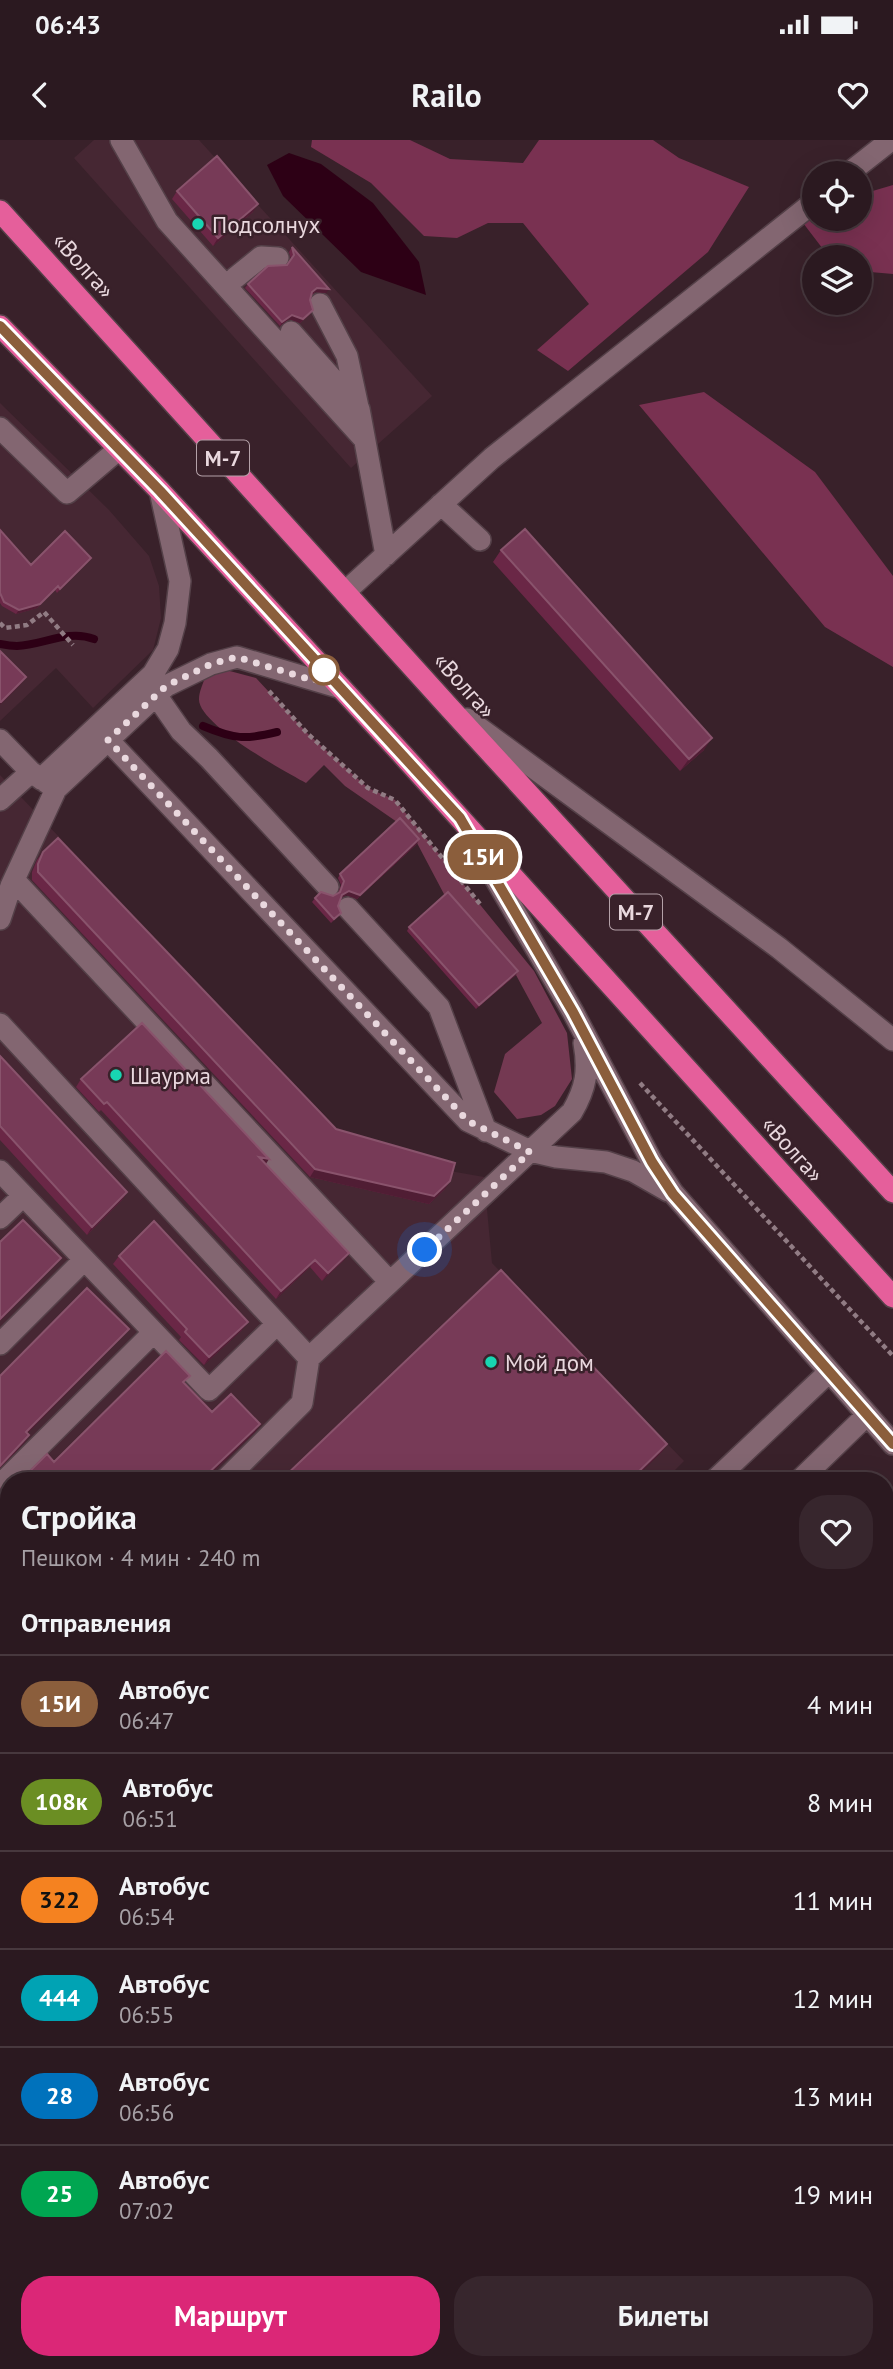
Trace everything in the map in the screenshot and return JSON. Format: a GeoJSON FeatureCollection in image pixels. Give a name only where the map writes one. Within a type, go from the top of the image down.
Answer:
{"type":"FeatureCollection","features":[{"type":"Feature","properties":{"kind":"highway","name":"«Волга»"},"geometry":{"type":"LineString","coordinates":[[0,211],[893,1192]]}},
{"type":"Feature","properties":{"kind":"highway","name":"«Волга»"},"geometry":{"type":"LineString","coordinates":[[0,326],[160,491],[893,1297]]}},
{"type":"Feature","properties":{"kind":"highway"},"geometry":{"type":"LineString","coordinates":[[0,335],[31,358]]}},
{"type":"Feature","properties":{"kind":"street"},"geometry":{"type":"LineString","coordinates":[[121,140],[167,221],[233,278],[363,439]]}},
{"type":"Feature","properties":{"kind":"street"},"geometry":{"type":"LineString","coordinates":[[864,161],[891,140]]}},
{"type":"Feature","properties":{"kind":"street"},"geometry":{"type":"LineString","coordinates":[[345,592],[492,458],[802,212]]}},
{"type":"Feature","properties":{"kind":"street"},"geometry":{"type":"LineString","coordinates":[[233,278],[261,257],[278,258]]}},
{"type":"Feature","properties":{"kind":"street"},"geometry":{"type":"LineString","coordinates":[[320,304],[346,356],[359,409],[386,555]]}},
{"type":"Feature","properties":{"kind":"street"},"geometry":{"type":"LineString","coordinates":[[291,332],[359,409]]}},
{"type":"Feature","properties":{"kind":"street"},"geometry":{"type":"LineString","coordinates":[[0,428],[67,494],[119,449]]}},
{"type":"Feature","properties":{"kind":"street"},"geometry":{"type":"LineString","coordinates":[[0,919],[43,780],[153,674],[168,649],[175,623],[180,581],[160,491]]}},
{"type":"Feature","properties":{"kind":"street"},"geometry":{"type":"LineString","coordinates":[[441,505],[480,540]]}},
{"type":"Feature","properties":{"kind":"street"},"geometry":{"type":"LineString","coordinates":[[0,800],[43,780],[108,740],[166,686],[211,664],[237,657],[341,688]]}},
{"type":"Feature","properties":{"kind":"street"},"geometry":{"type":"LineString","coordinates":[[156,695],[181,731],[328,887]]}},
{"type":"Feature","properties":{"kind":"street"},"geometry":{"type":"LineString","coordinates":[[447,705],[779,948],[893,1040]]}},
{"type":"Feature","properties":{"kind":"street"},"geometry":{"type":"LineString","coordinates":[[0,740],[43,780]]}},
{"type":"Feature","properties":{"kind":"street"},"geometry":{"type":"LineString","coordinates":[[108,740],[468,1121],[530,1152],[606,1162],[632,1171],[673,1194]]}},
{"type":"Feature","properties":{"kind":"street"},"geometry":{"type":"LineString","coordinates":[[460,818],[581,1027],[652,1162],[673,1194],[893,1444]]}},
{"type":"Feature","properties":{"kind":"street"},"geometry":{"type":"LineString","coordinates":[[14,880],[390,1282]]}},
{"type":"Feature","properties":{"kind":"street"},"geometry":{"type":"LineString","coordinates":[[348,908],[439,1007],[486,1131]]}},
{"type":"Feature","properties":{"kind":"street"},"geometry":{"type":"LineString","coordinates":[[0,1024],[309,1358]]}},
{"type":"Feature","properties":{"kind":"street"},"geometry":{"type":"LineString","coordinates":[[233,1472],[302,1403],[309,1358],[572,1112],[584,1092],[587,1061],[581,1027]]}},
{"type":"Feature","properties":{"kind":"street"},"geometry":{"type":"LineString","coordinates":[[0,1171],[209,1390],[278,1324]]}},
{"type":"Feature","properties":{"kind":"street"},"geometry":{"type":"LineString","coordinates":[[0,1218],[23,1196]]}},
{"type":"Feature","properties":{"kind":"street"},"geometry":{"type":"LineString","coordinates":[[0,1345],[84,1259]]}},
{"type":"Feature","properties":{"kind":"street"},"geometry":{"type":"LineString","coordinates":[[13,1472],[153,1333]]}},
{"type":"Feature","properties":{"kind":"street"},"geometry":{"type":"LineString","coordinates":[[723,1472],[829,1372]]}},
{"type":"Feature","properties":{"kind":"street"},"geometry":{"type":"LineString","coordinates":[[808,1472],[867,1415]]}},
{"type":"Feature","properties":{"kind":"path"},"geometry":{"type":"LineString","coordinates":[[0,623],[5,628],[27,625],[44,612],[73,645]]}},
{"type":"Feature","properties":{"kind":"path"},"geometry":{"type":"LineString","coordinates":[[741,1191],[893,1356]]}},
{"type":"Feature","properties":{"kind":"shaded area"},"geometry":{"type":"Polygon","coordinates":[[[94,140],[199,140],[432,396],[351,468],[74,158],[94,140]]]}},
{"type":"Feature","properties":{"kind":"shaded area"},"geometry":{"type":"Polygon","coordinates":[[[312,140],[410,140],[450,159],[523,163],[539,140],[653,140],[679,158],[749,187],[708,252],[568,371],[537,350],[589,304],[523,223],[488,223],[457,238],[424,236],[371,183],[311,147],[312,140]]]}},
{"type":"Feature","properties":{"kind":"shaded area"},"geometry":{"type":"Polygon","coordinates":[[[289,153],[321,164],[373,203],[419,262],[426,295],[361,272],[283,196],[267,165],[289,153]]]}},
{"type":"Feature","properties":{"kind":"shaded area"},"geometry":{"type":"Polygon","coordinates":[[[893,185],[893,274],[872,272],[872,245],[820,245],[809,231],[872,231],[872,191],[893,185]]]}},
{"type":"Feature","properties":{"kind":"shaded area"},"geometry":{"type":"Polygon","coordinates":[[[704,392],[815,472],[893,576],[893,667],[825,627],[639,405],[704,392]]]}},
{"type":"Feature","properties":{"kind":"shaded area"},"geometry":{"type":"Polygon","coordinates":[[[0,403],[109,510],[149,556],[159,586],[161,618],[153,650],[93,708],[56,668],[0,721],[0,403]]]}},
{"type":"Feature","properties":{"kind":"shaded area"},"geometry":{"type":"Polygon","coordinates":[[[226,670],[256,678],[308,734],[368,788],[395,800],[534,971],[567,1033],[572,1079],[555,1106],[541,1115],[517,1119],[494,1092],[505,1054],[542,1023],[516,975],[445,896],[417,843],[397,822],[345,786],[324,765],[306,783],[244,746],[212,721],[202,709],[200,691],[205,677],[226,670]]]}},
{"type":"Feature","properties":{"kind":"shaded area"},"geometry":{"type":"Polygon","coordinates":[[[0,775],[350,1142],[450,1171],[484,1177],[492,1263],[684,1461],[673,1472],[0,1472],[0,775]]]}},
{"type":"Feature","properties":{"kind":"building"},"geometry":{"type":"Polygon","coordinates":[[[217,156],[258,204],[218,238],[177,191],[217,156]]]}},
{"type":"Feature","properties":{"kind":"building"},"geometry":{"type":"Polygon","coordinates":[[[292,247],[329,289],[317,288],[312,292],[310,300],[313,310],[303,319],[292,315],[282,322],[248,284],[268,266],[287,265],[294,255],[292,247]]]}},
{"type":"Feature","properties":{"kind":"building"},"geometry":{"type":"Polygon","coordinates":[[[525,529],[712,738],[689,759],[501,550],[525,529]]]}},
{"type":"Feature","properties":{"kind":"building"},"geometry":{"type":"Polygon","coordinates":[[[0,530],[31,565],[65,531],[91,558],[60,589],[58,586],[40,604],[19,610],[4,602],[0,593],[0,530]]]}},
{"type":"Feature","properties":{"kind":"building"},"geometry":{"type":"Polygon","coordinates":[[[0,651],[26,677],[1,702],[0,702],[0,651]]]}},
{"type":"Feature","properties":{"kind":"building"},"geometry":{"type":"Polygon","coordinates":[[[400,818],[419,839],[360,895],[349,891],[342,895],[338,906],[341,913],[334,919],[315,898],[321,892],[333,896],[340,892],[344,881],[340,874],[400,818]]]}},
{"type":"Feature","properties":{"kind":"building"},"geometry":{"type":"Polygon","coordinates":[[[58,838],[336,1129],[455,1163],[450,1181],[434,1196],[315,1169],[38,872],[43,852],[58,838]]]}},
{"type":"Feature","properties":{"kind":"building"},"geometry":{"type":"Polygon","coordinates":[[[448,892],[518,971],[479,1005],[409,927],[448,892]]]}},
{"type":"Feature","properties":{"kind":"building"},"geometry":{"type":"Polygon","coordinates":[[[142,1023],[269,1159],[259,1157],[349,1253],[328,1273],[315,1260],[281,1291],[107,1102],[104,1104],[81,1079],[142,1023]]]}},
{"type":"Feature","properties":{"kind":"building"},"geometry":{"type":"Polygon","coordinates":[[[0,1056],[127,1192],[92,1227],[0,1126],[0,1056]]]}},
{"type":"Feature","properties":{"kind":"building"},"geometry":{"type":"Polygon","coordinates":[[[23,1220],[61,1258],[0,1319],[0,1242],[23,1220]]]}},
{"type":"Feature","properties":{"kind":"building"},"geometry":{"type":"Polygon","coordinates":[[[154,1221],[248,1322],[209,1357],[185,1332],[187,1329],[119,1256],[154,1221]]]}},
{"type":"Feature","properties":{"kind":"building","name":"Мой дом"},"geometry":{"type":"Polygon","coordinates":[[[501,1270],[667,1444],[638,1472],[289,1472],[501,1270]]]}},
{"type":"Feature","properties":{"kind":"building"},"geometry":{"type":"Polygon","coordinates":[[[87,1288],[129,1329],[26,1432],[29,1435],[0,1466],[0,1376],[87,1288]]]}},
{"type":"Feature","properties":{"kind":"building"},"geometry":{"type":"Polygon","coordinates":[[[166,1351],[190,1376],[183,1382],[212,1412],[231,1394],[260,1424],[209,1472],[29,1472],[47,1454],[54,1462],[166,1351]]]}},
{"type":"Feature","properties":{"kind":"waterway"},"geometry":{"type":"LineString","coordinates":[[0,644],[27,645],[75,636],[94,639]]}},
{"type":"Feature","properties":{"kind":"waterway"},"geometry":{"type":"LineString","coordinates":[[203,726],[240,737],[277,732]]}},
{"type":"Feature","properties":{"kind":"bus line","name":"15И"},"geometry":{"type":"LineString","coordinates":[[0,326],[160,491],[460,818],[573,1012],[630,1123],[673,1194],[893,1444]]}},
{"type":"Feature","properties":{"kind":"place","name":"Подсолнух"},"geometry":{"type":"Point","coordinates":[198,224]}},
{"type":"Feature","properties":{"kind":"place","name":"Шаурма"},"geometry":{"type":"Point","coordinates":[116,1075]}},
{"type":"Feature","properties":{"kind":"place","name":"Мой дом"},"geometry":{"type":"Point","coordinates":[491,1362]}},
{"type":"Feature","properties":{"kind":"route"},"geometry":{"type":"LineString","coordinates":[[324,670],[315,681],[237,657],[211,664],[166,686],[108,740],[468,1121],[530,1152],[425,1250]]}}]}
